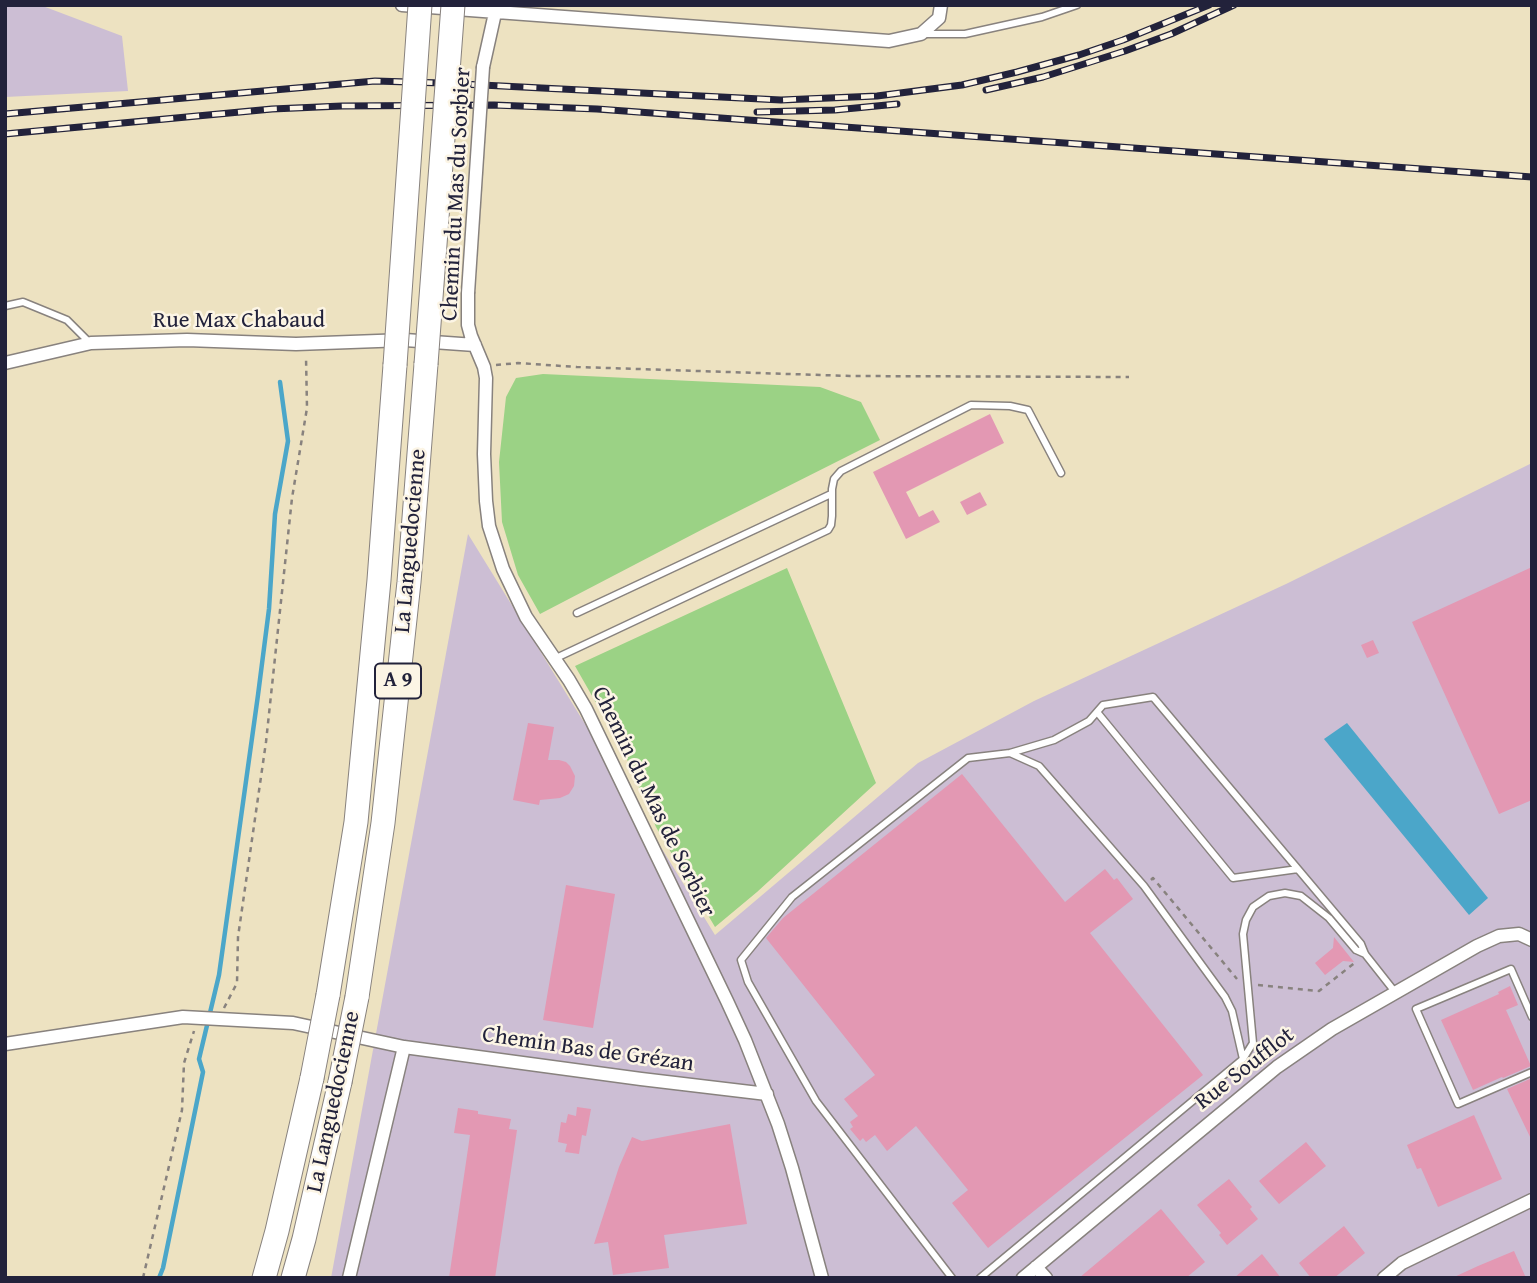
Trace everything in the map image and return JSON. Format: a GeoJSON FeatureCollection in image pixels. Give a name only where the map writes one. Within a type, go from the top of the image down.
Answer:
{"type":"FeatureCollection","features":[{"type":"Feature","properties":{"kind":"highway","name":"La Languedocienne"},"geometry":{"type":"LineString","coordinates":[[264,1278],[312,1077],[356,822],[379,580],[420,5]]}},
{"type":"Feature","properties":{"kind":"highway","name":"La Languedocienne"},"geometry":{"type":"LineString","coordinates":[[293,1278],[340,1082],[357,998],[385,810],[409,582],[453,5]]}},
{"type":"Feature","properties":{"kind":"street"},"geometry":{"type":"LineString","coordinates":[[402,5],[889,41],[922,34],[939,18],[941,5]]}},
{"type":"Feature","properties":{"kind":"street","name":"Chemin du Mas du Sorbier"},"geometry":{"type":"LineString","coordinates":[[475,345],[468,325],[468,293],[483,67],[495,13]]}},
{"type":"Feature","properties":{"kind":"street","name":"Rue Max Chabaud"},"geometry":{"type":"LineString","coordinates":[[5,363],[91,343],[187,340],[306,344],[405,340],[475,345]]}},
{"type":"Feature","properties":{"kind":"street","name":"Chemin du Mas de Sorbier"},"geometry":{"type":"LineString","coordinates":[[475,345],[484,367],[486,387],[485,475],[489,526],[503,569],[526,617],[586,709],[727,1001],[767,1094],[792,1168],[822,1278]]}},
{"type":"Feature","properties":{"kind":"street","name":"Rue Soufflot"},"geometry":{"type":"LineString","coordinates":[[1023,1278],[1277,1067],[1332,1029],[1499,936],[1519,934],[1532,940]]}},
{"type":"Feature","properties":{"kind":"street","name":"Chemin Bas de Grézan"},"geometry":{"type":"LineString","coordinates":[[5,1044],[183,1017],[293,1023],[404,1046],[767,1094]]}},
{"type":"Feature","properties":{"kind":"street"},"geometry":{"type":"LineString","coordinates":[[349,1278],[404,1046]]}},
{"type":"Feature","properties":{"kind":"street"},"geometry":{"type":"LineString","coordinates":[[1384,1278],[1402,1263],[1532,1200]]}},
{"type":"Feature","properties":{"kind":"street"},"geometry":{"type":"LineString","coordinates":[[1037,1267],[1046,1278]]}},
{"type":"Feature","properties":{"kind":"lane"},"geometry":{"type":"LineString","coordinates":[[922,34],[965,34],[1042,17],[1077,5]]}},
{"type":"Feature","properties":{"kind":"lane"},"geometry":{"type":"LineString","coordinates":[[5,306],[23,302],[67,320],[91,343]]}},
{"type":"Feature","properties":{"kind":"lane"},"geometry":{"type":"LineString","coordinates":[[554,659],[828,530],[831,525],[834,479],[841,471],[971,405],[1010,406],[1028,410],[1061,472]]}},
{"type":"Feature","properties":{"kind":"lane"},"geometry":{"type":"LineString","coordinates":[[577,613],[831,494]]}},
{"type":"Feature","properties":{"kind":"lane"},"geometry":{"type":"LineString","coordinates":[[953,1278],[816,1101],[748,982],[741,960],[792,897],[968,758],[1010,752],[1054,740],[1089,721],[1103,705],[1153,697],[1361,944],[1365,954],[1395,992]]}},
{"type":"Feature","properties":{"kind":"lane"},"geometry":{"type":"LineString","coordinates":[[1097,712],[1233,878],[1298,869]]}},
{"type":"Feature","properties":{"kind":"lane"},"geometry":{"type":"LineString","coordinates":[[1010,752],[1039,766],[1144,887],[1225,997],[1232,1010],[1243,1059]]}},
{"type":"Feature","properties":{"kind":"lane"},"geometry":{"type":"LineString","coordinates":[[980,1278],[1243,1059],[1253,1043],[1243,934],[1253,907],[1269,896],[1285,893],[1301,895],[1329,918],[1356,950],[1365,954]]}},
{"type":"Feature","properties":{"kind":"lane"},"geometry":{"type":"LineString","coordinates":[[1532,1017],[1511,969],[1416,1009],[1458,1104],[1532,1072]]}},
{"type":"Feature","properties":{"kind":"path"},"geometry":{"type":"LineString","coordinates":[[218,1019],[237,983],[238,937],[266,742],[292,498],[307,408],[306,344]]}},
{"type":"Feature","properties":{"kind":"path"},"geometry":{"type":"LineString","coordinates":[[484,367],[518,363],[850,376],[1129,377]]}},
{"type":"Feature","properties":{"kind":"path"},"geometry":{"type":"LineString","coordinates":[[1151,881],[1153,878],[1242,983]]}},
{"type":"Feature","properties":{"kind":"path"},"geometry":{"type":"LineString","coordinates":[[1258,985],[1319,991],[1365,954]]}},
{"type":"Feature","properties":{"kind":"path"},"geometry":{"type":"LineString","coordinates":[[143,1278],[182,1110],[184,1063],[198,1018]]}},
{"type":"Feature","properties":{"kind":"shaded area"},"geometry":{"type":"Polygon","coordinates":[[[5,5],[40,5],[122,36],[128,91],[5,97],[5,5]]]}},
{"type":"Feature","properties":{"kind":"shaded area"},"geometry":{"type":"Polygon","coordinates":[[[1532,463],[1532,1278],[331,1278],[468,534],[715,935],[918,763],[1034,701],[1286,584],[1532,463]]]}},
{"type":"Feature","properties":{"kind":"green space"},"geometry":{"type":"Polygon","coordinates":[[[543,374],[820,387],[861,402],[880,440],[540,614],[518,575],[502,522],[499,462],[506,397],[516,378],[543,374]]]}},
{"type":"Feature","properties":{"kind":"green space"},"geometry":{"type":"Polygon","coordinates":[[[787,568],[876,783],[715,927],[656,827],[623,750],[575,666],[787,568]]]}},
{"type":"Feature","properties":{"kind":"water"},"geometry":{"type":"Polygon","coordinates":[[[1347,723],[1488,898],[1469,915],[1324,739],[1347,723]]]}},
{"type":"Feature","properties":{"kind":"building"},"geometry":{"type":"Polygon","coordinates":[[[990,414],[1004,443],[906,492],[919,517],[933,510],[940,522],[906,539],[873,472],[990,414]]]}},
{"type":"Feature","properties":{"kind":"building"},"geometry":{"type":"Polygon","coordinates":[[[980,492],[987,505],[967,515],[960,502],[980,492]]]}},
{"type":"Feature","properties":{"kind":"building"},"geometry":{"type":"Polygon","coordinates":[[[1532,567],[1532,800],[1499,814],[1412,622],[1532,567]]]}},
{"type":"Feature","properties":{"kind":"building"},"geometry":{"type":"Polygon","coordinates":[[[1373,640],[1379,653],[1367,658],[1361,645],[1373,640]]]}},
{"type":"Feature","properties":{"kind":"building"},"geometry":{"type":"Polygon","coordinates":[[[528,723],[554,727],[548,760],[566,762],[575,776],[574,786],[569,794],[540,800],[539,805],[513,800],[528,723]]]}},
{"type":"Feature","properties":{"kind":"building"},"geometry":{"type":"Polygon","coordinates":[[[962,774],[1065,902],[1105,869],[1114,880],[1117,878],[1133,899],[1090,933],[1203,1075],[988,1248],[952,1203],[968,1190],[916,1126],[887,1151],[875,1135],[866,1142],[863,1138],[860,1141],[850,1129],[853,1127],[850,1122],[858,1116],[844,1099],[875,1075],[766,938],[783,918],[962,774]]]}},
{"type":"Feature","properties":{"kind":"building"},"geometry":{"type":"Polygon","coordinates":[[[566,885],[615,894],[593,1028],[543,1020],[566,885]]]}},
{"type":"Feature","properties":{"kind":"building"},"geometry":{"type":"Polygon","coordinates":[[[1334,937],[1354,962],[1343,961],[1325,975],[1315,963],[1333,948],[1334,937]]]}},
{"type":"Feature","properties":{"kind":"building"},"geometry":{"type":"Polygon","coordinates":[[[1510,986],[1518,1005],[1506,1010],[1531,1066],[1473,1090],[1441,1020],[1499,994],[1498,992],[1510,986]]]}},
{"type":"Feature","properties":{"kind":"building"},"geometry":{"type":"Polygon","coordinates":[[[1532,1078],[1532,1141],[1507,1089],[1532,1078]]]}},
{"type":"Feature","properties":{"kind":"building"},"geometry":{"type":"Polygon","coordinates":[[[577,1107],[591,1109],[586,1136],[582,1135],[579,1154],[565,1152],[567,1144],[558,1142],[561,1122],[566,1123],[568,1114],[576,1116],[577,1107]]]}},
{"type":"Feature","properties":{"kind":"building"},"geometry":{"type":"Polygon","coordinates":[[[458,1108],[511,1119],[509,1129],[517,1130],[495,1278],[449,1278],[470,1135],[454,1133],[458,1108]]]}},
{"type":"Feature","properties":{"kind":"building"},"geometry":{"type":"Polygon","coordinates":[[[1474,1115],[1502,1179],[1438,1207],[1421,1168],[1417,1169],[1407,1145],[1474,1115]]]}},
{"type":"Feature","properties":{"kind":"building"},"geometry":{"type":"Polygon","coordinates":[[[730,1124],[747,1224],[664,1235],[669,1268],[613,1275],[608,1242],[594,1244],[619,1167],[632,1137],[642,1141],[730,1124]]]}},
{"type":"Feature","properties":{"kind":"building"},"geometry":{"type":"Polygon","coordinates":[[[1306,1142],[1326,1166],[1279,1204],[1259,1181],[1306,1142]]]}},
{"type":"Feature","properties":{"kind":"building"},"geometry":{"type":"Polygon","coordinates":[[[1229,1179],[1252,1207],[1250,1209],[1258,1219],[1227,1245],[1219,1235],[1221,1233],[1197,1205],[1229,1179]]]}},
{"type":"Feature","properties":{"kind":"building"},"geometry":{"type":"Polygon","coordinates":[[[1161,1209],[1205,1262],[1186,1278],[1079,1278],[1161,1209]]]}},
{"type":"Feature","properties":{"kind":"building"},"geometry":{"type":"Polygon","coordinates":[[[1344,1226],[1365,1253],[1334,1278],[1311,1278],[1299,1263],[1344,1226]]]}},
{"type":"Feature","properties":{"kind":"building"},"geometry":{"type":"Polygon","coordinates":[[[1514,1251],[1526,1278],[1452,1278],[1478,1266],[1514,1251]]]}},
{"type":"Feature","properties":{"kind":"building"},"geometry":{"type":"Polygon","coordinates":[[[1262,1254],[1281,1278],[1234,1278],[1262,1254]]]}},
{"type":"Feature","properties":{"kind":"waterway"},"geometry":{"type":"LineString","coordinates":[[159,1278],[203,1072],[199,1059],[219,975],[258,695],[269,609],[275,514],[288,441],[280,382]]}},
{"type":"Feature","properties":{"kind":"railway"},"geometry":{"type":"LineString","coordinates":[[5,114],[375,81],[781,100],[877,96],[962,85],[1017,72],[1123,40],[1209,5]]}},
{"type":"Feature","properties":{"kind":"railway"},"geometry":{"type":"LineString","coordinates":[[986,90],[1043,77],[1125,51],[1171,34],[1234,5]]}},
{"type":"Feature","properties":{"kind":"railway"},"geometry":{"type":"LineString","coordinates":[[757,112],[835,110],[897,104]]}},
{"type":"Feature","properties":{"kind":"railway"},"geometry":{"type":"LineString","coordinates":[[5,134],[272,109],[494,105],[597,109],[1532,177]]}}]}
